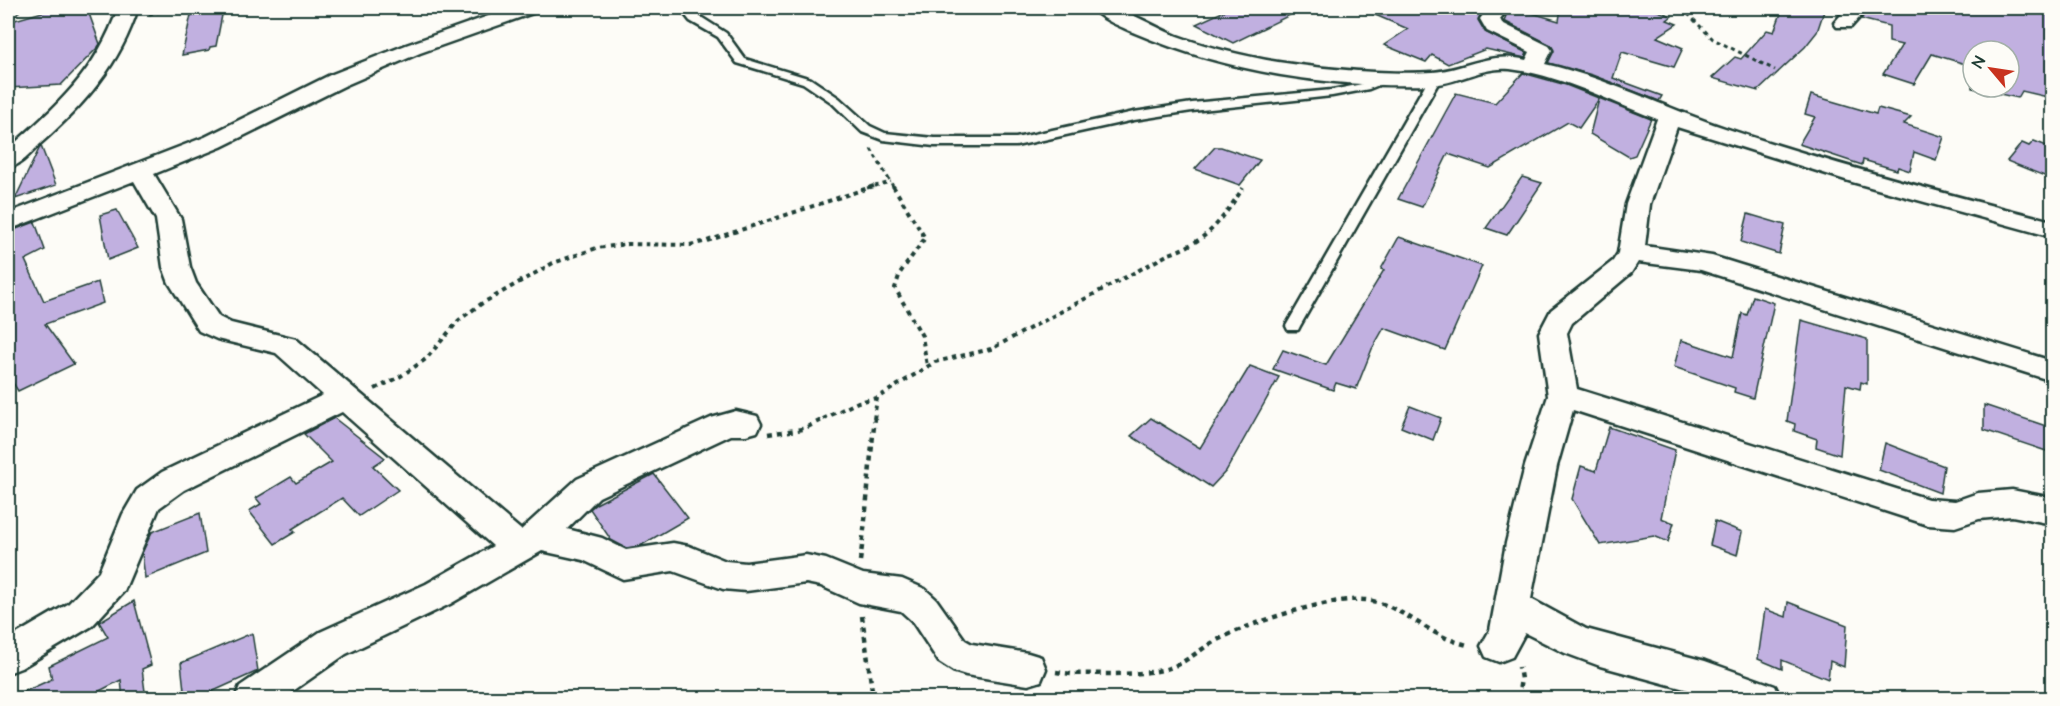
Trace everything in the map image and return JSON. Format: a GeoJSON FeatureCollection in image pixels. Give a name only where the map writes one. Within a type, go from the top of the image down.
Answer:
{"type":"FeatureCollection","features":[{"type":"Feature","properties":{"kind":"street"},"geometry":{"type":"LineString","coordinates":[[8,161],[79,97],[114,45],[128,8]]}},
{"type":"Feature","properties":{"kind":"street"},"geometry":{"type":"LineString","coordinates":[[8,222],[213,142],[338,80],[414,49],[529,8]]}},
{"type":"Feature","properties":{"kind":"street"},"geometry":{"type":"LineString","coordinates":[[1102,8],[1147,30],[1190,46],[1243,61],[1335,76],[1436,78],[1492,63],[1533,67],[1596,85],[1669,116],[1851,175],[2052,229]]}},
{"type":"Feature","properties":{"kind":"street"},"geometry":{"type":"LineString","coordinates":[[1498,8],[1490,19],[1494,27],[1542,50],[1533,67]]}},
{"type":"Feature","properties":{"kind":"street"},"geometry":{"type":"LineString","coordinates":[[1844,23],[1858,8]]}},
{"type":"Feature","properties":{"kind":"street"},"geometry":{"type":"LineString","coordinates":[[1499,646],[1507,636],[1523,543],[1541,466],[1563,396],[1553,333],[1561,317],[1622,267],[1631,254],[1638,204],[1669,116]]}},
{"type":"Feature","properties":{"kind":"street"},"geometry":{"type":"LineString","coordinates":[[139,172],[151,183],[170,225],[180,278],[209,324],[216,329],[259,336],[286,346],[345,400],[528,542],[590,548],[623,565],[673,557],[689,560],[723,575],[746,577],[806,569],[826,573],[860,588],[902,594],[913,600],[924,610],[952,651],[966,659],[1028,669]]}},
{"type":"Feature","properties":{"kind":"street"},"geometry":{"type":"LineString","coordinates":[[1631,254],[1703,262],[2052,371]]}},
{"type":"Feature","properties":{"kind":"street"},"geometry":{"type":"LineString","coordinates":[[1563,396],[1928,512],[1955,514],[1978,506],[2012,503],[2052,511]]}},
{"type":"Feature","properties":{"kind":"street"},"geometry":{"type":"LineString","coordinates":[[8,657],[80,615],[112,581],[139,514],[148,499],[173,481],[345,400]]}},
{"type":"Feature","properties":{"kind":"street"},"geometry":{"type":"LineString","coordinates":[[253,699],[333,643],[438,594],[528,542],[588,488],[722,426],[736,422],[746,424]]}},
{"type":"Feature","properties":{"kind":"street"},"geometry":{"type":"LineString","coordinates":[[1512,605],[1538,625],[1560,637],[1654,666],[1697,675],[1762,699]]}},
{"type":"Feature","properties":{"kind":"lane"},"geometry":{"type":"LineString","coordinates":[[690,8],[688,12],[694,19],[722,35],[741,61],[807,81],[823,90],[866,129],[883,136],[934,142],[1016,142],[1112,120],[1192,107],[1332,93],[1365,87],[1392,77]]}},
{"type":"Feature","properties":{"kind":"lane"},"geometry":{"type":"LineString","coordinates":[[1293,326],[1436,78]]}},
{"type":"Feature","properties":{"kind":"path"},"geometry":{"type":"LineString","coordinates":[[8,14],[29,8]]}},
{"type":"Feature","properties":{"kind":"path"},"geometry":{"type":"LineString","coordinates":[[1683,8],[1713,39],[1775,70]]}},
{"type":"Feature","properties":{"kind":"path"},"geometry":{"type":"LineString","coordinates":[[866,129],[865,138],[921,227],[924,238],[920,249],[900,268],[894,288],[922,336],[927,366]]}},
{"type":"Feature","properties":{"kind":"path"},"geometry":{"type":"LineString","coordinates":[[345,400],[398,378],[426,359],[459,320],[481,304],[553,263],[597,248],[628,244],[690,245],[707,241],[857,190],[891,182]]}},
{"type":"Feature","properties":{"kind":"path"},"geometry":{"type":"LineString","coordinates":[[746,424],[766,434],[788,433],[803,429],[858,402],[877,398],[927,366],[949,357],[991,349],[1006,343],[1061,309],[1169,254],[1192,246],[1222,220],[1243,188]]}},
{"type":"Feature","properties":{"kind":"path"},"geometry":{"type":"LineString","coordinates":[[873,699],[860,588],[861,544],[868,506],[867,483],[877,398]]}},
{"type":"Feature","properties":{"kind":"path"},"geometry":{"type":"LineString","coordinates":[[1028,669],[1071,674],[1162,670],[1189,660],[1210,644],[1240,631],[1302,609],[1342,600],[1367,600],[1384,605],[1444,637],[1470,646],[1499,646]]}},
{"type":"Feature","properties":{"kind":"building"},"geometry":{"type":"Polygon","coordinates":[[[56,8],[87,8],[100,44],[61,85],[8,88],[8,22],[56,8]]]}},
{"type":"Feature","properties":{"kind":"building"},"geometry":{"type":"Polygon","coordinates":[[[1231,8],[1304,8],[1233,43],[1196,24],[1231,8]]]}},
{"type":"Feature","properties":{"kind":"building"},"geometry":{"type":"Polygon","coordinates":[[[1359,8],[1479,8],[1484,10],[1478,20],[1485,32],[1527,53],[1525,58],[1486,49],[1448,64],[1432,55],[1426,62],[1384,45],[1408,29],[1359,8]]]}},
{"type":"Feature","properties":{"kind":"building"},"geometry":{"type":"Polygon","coordinates":[[[1515,8],[1559,21],[1561,8],[1649,8],[1672,16],[1667,20],[1677,24],[1657,37],[1683,48],[1674,67],[1622,52],[1613,78],[1662,96],[1659,101],[1592,75],[1548,63],[1554,51],[1551,45],[1504,21],[1507,13],[1515,8]]]}},
{"type":"Feature","properties":{"kind":"building"},"geometry":{"type":"Polygon","coordinates":[[[1783,8],[1825,8],[1817,32],[1805,47],[1758,91],[1712,78],[1735,57],[1741,59],[1767,30],[1774,32],[1783,8]]]}},
{"type":"Feature","properties":{"kind":"building"},"geometry":{"type":"Polygon","coordinates":[[[1870,8],[2052,8],[2052,98],[2022,91],[2021,93],[2021,39],[1961,39],[1961,63],[1932,54],[1914,84],[1883,74],[1902,45],[1889,42],[1889,26],[1861,19],[1870,8]]]}},
{"type":"Feature","properties":{"kind":"building"},"geometry":{"type":"Polygon","coordinates":[[[223,10],[216,46],[210,47],[209,50],[182,55],[191,15],[223,10]]]}},
{"type":"Feature","properties":{"kind":"building"},"geometry":{"type":"Polygon","coordinates":[[[1523,73],[1566,85],[1651,119],[1635,155],[1629,157],[1590,134],[1599,99],[1579,128],[1568,122],[1490,168],[1448,154],[1422,207],[1398,199],[1456,93],[1495,103],[1523,73]]]}},
{"type":"Feature","properties":{"kind":"building"},"geometry":{"type":"Polygon","coordinates":[[[1811,95],[1876,114],[1878,108],[1911,117],[1904,124],[1944,137],[1936,160],[1914,152],[1910,171],[1898,167],[1897,170],[1863,160],[1862,165],[1799,144],[1815,117],[1805,114],[1811,95]]]}},
{"type":"Feature","properties":{"kind":"building"},"geometry":{"type":"Polygon","coordinates":[[[2034,141],[2052,148],[2052,179],[2007,161],[2022,143],[2029,146],[2034,141]]]}},
{"type":"Feature","properties":{"kind":"building"},"geometry":{"type":"Polygon","coordinates":[[[41,146],[56,185],[15,199],[39,149],[41,146]]]}},
{"type":"Feature","properties":{"kind":"building"},"geometry":{"type":"Polygon","coordinates":[[[1215,147],[1260,160],[1240,185],[1195,169],[1215,147]]]}},
{"type":"Feature","properties":{"kind":"building"},"geometry":{"type":"Polygon","coordinates":[[[1522,177],[1542,183],[1507,235],[1486,228],[1522,177]]]}},
{"type":"Feature","properties":{"kind":"building"},"geometry":{"type":"Polygon","coordinates":[[[117,210],[138,248],[108,260],[100,215],[117,210]]]}},
{"type":"Feature","properties":{"kind":"building"},"geometry":{"type":"Polygon","coordinates":[[[1748,214],[1785,225],[1779,254],[1741,242],[1748,214]]]}},
{"type":"Feature","properties":{"kind":"building"},"geometry":{"type":"Polygon","coordinates":[[[35,222],[45,250],[25,260],[44,301],[98,282],[103,303],[45,324],[74,364],[18,391],[8,375],[8,232],[35,222]]]}},
{"type":"Feature","properties":{"kind":"building"},"geometry":{"type":"Polygon","coordinates":[[[1399,237],[1482,266],[1445,350],[1384,328],[1372,349],[1356,389],[1336,383],[1333,390],[1273,369],[1283,350],[1326,365],[1384,270],[1381,269],[1399,237]]]}},
{"type":"Feature","properties":{"kind":"building"},"geometry":{"type":"Polygon","coordinates":[[[1753,296],[1774,303],[1753,398],[1734,392],[1735,388],[1674,367],[1681,340],[1733,357],[1742,313],[1747,315],[1753,296]]]}},
{"type":"Feature","properties":{"kind":"building"},"geometry":{"type":"Polygon","coordinates":[[[1801,320],[1867,339],[1867,384],[1861,382],[1860,389],[1846,385],[1840,455],[1816,447],[1817,439],[1794,431],[1795,424],[1787,421],[1801,320]]]}},
{"type":"Feature","properties":{"kind":"building"},"geometry":{"type":"Polygon","coordinates":[[[1250,366],[1279,377],[1226,471],[1211,487],[1131,436],[1151,418],[1200,448],[1250,366]]]}},
{"type":"Feature","properties":{"kind":"building"},"geometry":{"type":"Polygon","coordinates":[[[1984,405],[2052,428],[2052,453],[1984,430],[1984,405]]]}},
{"type":"Feature","properties":{"kind":"building"},"geometry":{"type":"Polygon","coordinates":[[[1410,406],[1441,418],[1433,440],[1401,427],[1410,406]]]}},
{"type":"Feature","properties":{"kind":"building"},"geometry":{"type":"Polygon","coordinates":[[[334,418],[385,458],[373,466],[398,490],[359,516],[342,498],[292,529],[295,532],[275,544],[249,511],[261,504],[256,498],[291,477],[296,483],[332,462],[304,434],[334,418]]]}},
{"type":"Feature","properties":{"kind":"building"},"geometry":{"type":"Polygon","coordinates":[[[1609,427],[1675,450],[1661,518],[1674,523],[1668,542],[1654,536],[1600,545],[1572,499],[1581,466],[1596,471],[1609,427]]]}},
{"type":"Feature","properties":{"kind":"building"},"geometry":{"type":"Polygon","coordinates":[[[1885,443],[1944,466],[1940,493],[1879,470],[1885,443]]]}},
{"type":"Feature","properties":{"kind":"building"},"geometry":{"type":"Polygon","coordinates":[[[654,474],[688,518],[640,546],[626,548],[611,540],[590,509],[654,474]]]}},
{"type":"Feature","properties":{"kind":"building"},"geometry":{"type":"Polygon","coordinates":[[[200,513],[206,553],[145,578],[142,553],[152,532],[200,513]]]}},
{"type":"Feature","properties":{"kind":"building"},"geometry":{"type":"Polygon","coordinates":[[[1715,521],[1742,532],[1737,555],[1710,545],[1715,521]]]}},
{"type":"Feature","properties":{"kind":"building"},"geometry":{"type":"Polygon","coordinates":[[[134,601],[151,665],[142,669],[146,699],[123,699],[121,680],[84,699],[8,699],[52,679],[49,666],[108,637],[99,622],[134,601]]]}},
{"type":"Feature","properties":{"kind":"building"},"geometry":{"type":"Polygon","coordinates":[[[1788,602],[1847,625],[1844,667],[1830,661],[1828,679],[1782,660],[1782,669],[1758,659],[1765,609],[1786,617],[1788,602]]]}},
{"type":"Feature","properties":{"kind":"building"},"geometry":{"type":"Polygon","coordinates":[[[252,633],[258,671],[196,699],[185,699],[181,663],[252,633]]]}}]}
